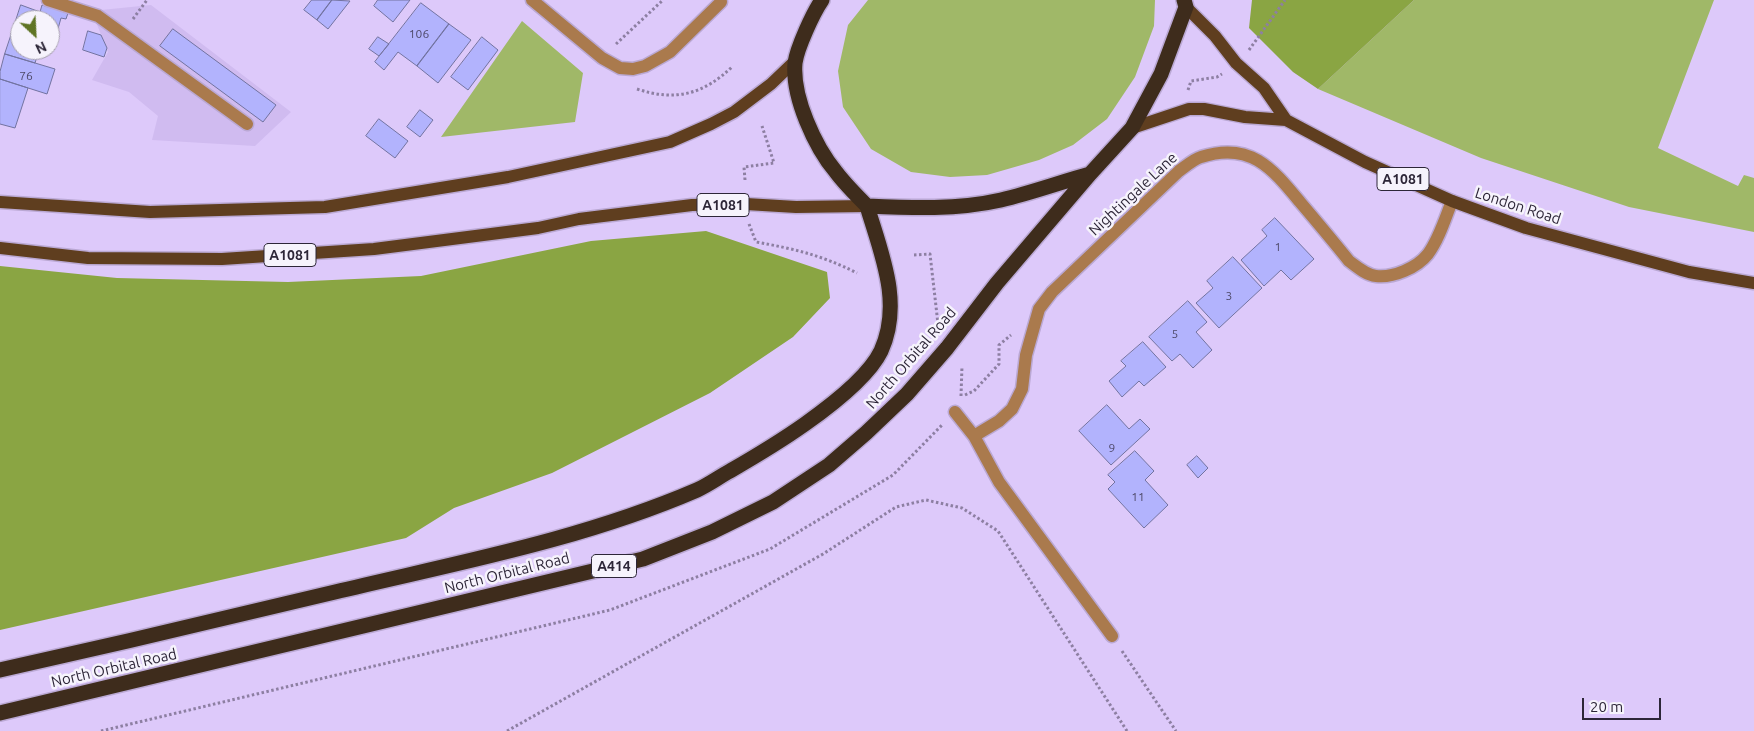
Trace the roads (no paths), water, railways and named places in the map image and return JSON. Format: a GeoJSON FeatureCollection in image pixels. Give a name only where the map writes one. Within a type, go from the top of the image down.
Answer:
{"type":"FeatureCollection","features":[{"type":"Feature","properties":{"kind":"highway"},"geometry":{"type":"LineString","coordinates":[[822,0],[813,13],[795,61],[795,82],[800,102],[819,146],[835,171],[867,206],[927,208],[980,204],[1002,200],[1090,174]]}},
{"type":"Feature","properties":{"kind":"highway","name":"North Orbital Road"},"geometry":{"type":"LineString","coordinates":[[0,713],[643,559],[712,532],[773,502],[828,465],[866,433],[907,394],[947,348],[997,283],[1132,128],[1161,74],[1185,4]]}},
{"type":"Feature","properties":{"kind":"highway","name":"North Orbital Road"},"geometry":{"type":"LineString","coordinates":[[0,670],[156,636],[549,542],[620,519],[699,489],[778,443],[827,408],[858,381],[880,353],[889,328],[891,306],[886,272],[867,206]]}},
{"type":"Feature","properties":{"kind":"main road","name":"London Road"},"geometry":{"type":"LineString","coordinates":[[1185,4],[1215,36],[1236,63],[1264,88],[1286,120]]}},
{"type":"Feature","properties":{"kind":"main road"},"geometry":{"type":"LineString","coordinates":[[0,202],[150,212],[325,207],[508,177],[670,142],[734,112],[772,84],[795,61]]}},
{"type":"Feature","properties":{"kind":"main road","name":"London Road"},"geometry":{"type":"LineString","coordinates":[[1132,128],[1189,109],[1204,109],[1245,117],[1286,120],[1365,162],[1452,201],[1526,228],[1689,272],[1754,283]]}},
{"type":"Feature","properties":{"kind":"main road","name":"A1081"},"geometry":{"type":"LineString","coordinates":[[0,248],[88,258],[222,259],[374,250],[538,228],[579,220],[692,206],[746,204],[796,207],[867,206]]}},
{"type":"Feature","properties":{"kind":"street"},"geometry":{"type":"LineString","coordinates":[[48,0],[98,16],[247,124]]}},
{"type":"Feature","properties":{"kind":"street"},"geometry":{"type":"LineString","coordinates":[[532,0],[602,58],[620,68],[633,69],[645,66],[670,52],[721,2]]}},
{"type":"Feature","properties":{"kind":"street"},"geometry":{"type":"LineString","coordinates":[[705,0],[710,13]]}},
{"type":"Feature","properties":{"kind":"street","name":"Nightingale Lane"},"geometry":{"type":"LineString","coordinates":[[974,436],[999,421],[1012,409],[1022,389],[1026,355],[1039,310],[1052,292],[1179,171],[1200,157],[1238,152],[1257,159],[1279,177],[1349,261],[1361,270],[1375,276],[1394,275],[1414,266],[1427,256],[1452,201]]}},
{"type":"Feature","properties":{"kind":"street"},"geometry":{"type":"LineString","coordinates":[[954,412],[974,436],[999,482],[1112,636]]}}]}
